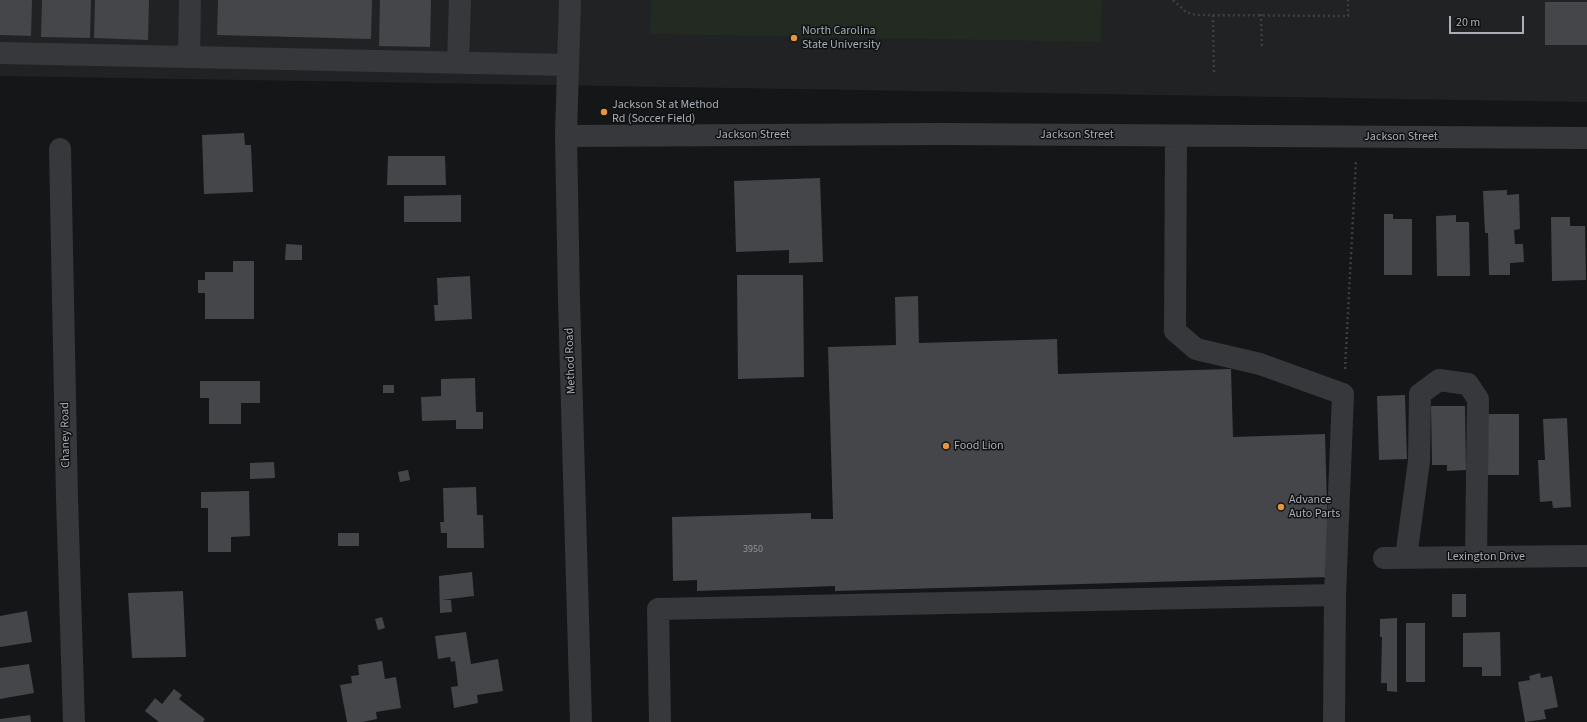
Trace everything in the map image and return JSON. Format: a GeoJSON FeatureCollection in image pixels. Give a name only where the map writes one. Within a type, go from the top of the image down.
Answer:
{"type":"FeatureCollection","features":[{"type":"Feature","properties":{"kind":"street"},"geometry":{"type":"LineString","coordinates":[[189,57],[190,0]]}},
{"type":"Feature","properties":{"kind":"street"},"geometry":{"type":"LineString","coordinates":[[458,63],[460,0]]}},
{"type":"Feature","properties":{"kind":"street","name":"Method Road"},"geometry":{"type":"LineString","coordinates":[[570,0],[566,136],[569,309],[581,722]]}},
{"type":"Feature","properties":{"kind":"street"},"geometry":{"type":"LineString","coordinates":[[0,53],[568,65]]}},
{"type":"Feature","properties":{"kind":"street","name":"Jackson Street"},"geometry":{"type":"LineString","coordinates":[[566,136],[928,134],[1587,138]]}},
{"type":"Feature","properties":{"kind":"street"},"geometry":{"type":"LineString","coordinates":[[1176,136],[1175,331],[1196,349],[1260,364],[1344,394],[1335,595],[1334,722]]}},
{"type":"Feature","properties":{"kind":"street","name":"Chaney Road"},"geometry":{"type":"LineString","coordinates":[[60,149],[74,722]]}},
{"type":"Feature","properties":{"kind":"street"},"geometry":{"type":"LineString","coordinates":[[1406,557],[1419,461],[1420,394],[1439,380],[1468,384],[1478,399],[1476,557]]}},
{"type":"Feature","properties":{"kind":"street","name":"Lexington Drive"},"geometry":{"type":"LineString","coordinates":[[1384,558],[1587,556]]}},
{"type":"Feature","properties":{"kind":"street"},"geometry":{"type":"LineString","coordinates":[[660,722],[658,609],[1335,595]]}},
{"type":"Feature","properties":{"kind":"path"},"geometry":{"type":"LineString","coordinates":[[1173,0],[1186,12],[1196,15],[1261,14],[1348,16],[1348,0]]}},
{"type":"Feature","properties":{"kind":"path"},"geometry":{"type":"LineString","coordinates":[[1261,14],[1262,49]]}},
{"type":"Feature","properties":{"kind":"path"},"geometry":{"type":"LineString","coordinates":[[1213,15],[1214,74]]}},
{"type":"Feature","properties":{"kind":"path"},"geometry":{"type":"LineString","coordinates":[[1344,394],[1357,136]]}},
{"type":"Feature","properties":{"kind":"shaded area","name":"North Carolina State University"},"geometry":{"type":"Polygon","coordinates":[[[0,0],[1587,0],[1587,102],[0,76],[0,0]]]}},
{"type":"Feature","properties":{"kind":"shaded area"},"geometry":{"type":"Polygon","coordinates":[[[651,0],[1102,0],[1101,42],[650,34],[651,0]]]}},
{"type":"Feature","properties":{"kind":"building"},"geometry":{"type":"Polygon","coordinates":[[[0,0],[32,0],[31,36],[0,35],[0,0]]]}},
{"type":"Feature","properties":{"kind":"building"},"geometry":{"type":"Polygon","coordinates":[[[42,0],[91,0],[90,38],[41,37],[42,0]]]}},
{"type":"Feature","properties":{"kind":"building"},"geometry":{"type":"Polygon","coordinates":[[[95,0],[149,0],[148,40],[94,38],[95,0]]]}},
{"type":"Feature","properties":{"kind":"building"},"geometry":{"type":"Polygon","coordinates":[[[218,0],[372,0],[371,39],[217,35],[218,0]]]}},
{"type":"Feature","properties":{"kind":"building"},"geometry":{"type":"Polygon","coordinates":[[[380,0],[431,0],[430,47],[379,46],[380,0]]]}},
{"type":"Feature","properties":{"kind":"building"},"geometry":{"type":"Polygon","coordinates":[[[1545,2],[1587,2],[1587,45],[1545,45],[1545,2]]]}},
{"type":"Feature","properties":{"kind":"building"},"geometry":{"type":"Polygon","coordinates":[[[244,133],[245,145],[251,145],[253,192],[204,194],[202,135],[244,133]]]}},
{"type":"Feature","properties":{"kind":"building"},"geometry":{"type":"Polygon","coordinates":[[[388,156],[445,156],[446,185],[387,185],[388,156]]]}},
{"type":"Feature","properties":{"kind":"building"},"geometry":{"type":"Polygon","coordinates":[[[820,178],[823,262],[789,263],[789,250],[736,252],[734,181],[820,178]]]}},
{"type":"Feature","properties":{"kind":"building"},"geometry":{"type":"Polygon","coordinates":[[[1507,190],[1507,195],[1519,194],[1520,229],[1514,230],[1515,244],[1523,244],[1524,262],[1510,263],[1510,275],[1489,275],[1488,233],[1485,233],[1483,191],[1507,190]]]}},
{"type":"Feature","properties":{"kind":"building"},"geometry":{"type":"Polygon","coordinates":[[[461,195],[461,222],[404,222],[404,196],[461,195]]]}},
{"type":"Feature","properties":{"kind":"building"},"geometry":{"type":"Polygon","coordinates":[[[1384,214],[1393,214],[1393,219],[1412,219],[1412,275],[1384,275],[1384,214]]]}},
{"type":"Feature","properties":{"kind":"building"},"geometry":{"type":"Polygon","coordinates":[[[1456,215],[1456,222],[1469,222],[1470,276],[1437,276],[1436,216],[1456,215]]]}},
{"type":"Feature","properties":{"kind":"building"},"geometry":{"type":"Polygon","coordinates":[[[1551,217],[1570,217],[1570,226],[1585,226],[1586,280],[1552,281],[1551,217]]]}},
{"type":"Feature","properties":{"kind":"building"},"geometry":{"type":"Polygon","coordinates":[[[286,244],[302,245],[302,260],[285,260],[286,244]]]}},
{"type":"Feature","properties":{"kind":"building"},"geometry":{"type":"Polygon","coordinates":[[[233,261],[254,261],[254,319],[205,319],[205,293],[198,293],[198,280],[205,280],[205,272],[233,272],[233,261]]]}},
{"type":"Feature","properties":{"kind":"building"},"geometry":{"type":"Polygon","coordinates":[[[737,275],[803,275],[804,377],[738,379],[737,275]]]}},
{"type":"Feature","properties":{"kind":"building"},"geometry":{"type":"Polygon","coordinates":[[[470,276],[472,319],[435,321],[434,305],[438,305],[437,278],[470,276]]]}},
{"type":"Feature","properties":{"kind":"building"},"geometry":{"type":"Polygon","coordinates":[[[918,296],[919,343],[1057,339],[1058,374],[1231,369],[1233,437],[1325,434],[1329,577],[835,591],[835,586],[697,591],[697,580],[673,581],[672,517],[811,513],[811,519],[833,519],[828,347],[896,345],[895,297],[918,296]]]}},
{"type":"Feature","properties":{"kind":"building"},"geometry":{"type":"Polygon","coordinates":[[[475,378],[476,412],[483,412],[483,429],[456,429],[456,420],[422,421],[421,397],[441,396],[441,379],[475,378]]]}},
{"type":"Feature","properties":{"kind":"building"},"geometry":{"type":"Polygon","coordinates":[[[200,381],[260,381],[260,403],[241,403],[241,424],[209,424],[209,398],[200,398],[200,381]]]}},
{"type":"Feature","properties":{"kind":"building"},"geometry":{"type":"Polygon","coordinates":[[[383,385],[394,385],[394,393],[383,393],[383,385]]]}},
{"type":"Feature","properties":{"kind":"building"},"geometry":{"type":"Polygon","coordinates":[[[1405,395],[1407,459],[1379,460],[1377,396],[1405,395]]]}},
{"type":"Feature","properties":{"kind":"building"},"geometry":{"type":"Polygon","coordinates":[[[1431,406],[1465,406],[1466,470],[1447,471],[1447,465],[1432,465],[1431,406]]]}},
{"type":"Feature","properties":{"kind":"building"},"geometry":{"type":"Polygon","coordinates":[[[1486,414],[1519,414],[1519,475],[1487,475],[1486,414]]]}},
{"type":"Feature","properties":{"kind":"building"},"geometry":{"type":"Polygon","coordinates":[[[1567,418],[1571,507],[1553,508],[1552,501],[1540,502],[1538,460],[1545,460],[1543,419],[1567,418]]]}},
{"type":"Feature","properties":{"kind":"building"},"geometry":{"type":"Polygon","coordinates":[[[274,462],[275,478],[250,479],[250,463],[274,462]]]}},
{"type":"Feature","properties":{"kind":"building"},"geometry":{"type":"Polygon","coordinates":[[[408,470],[410,480],[400,482],[398,472],[408,470]]]}},
{"type":"Feature","properties":{"kind":"building"},"geometry":{"type":"Polygon","coordinates":[[[476,487],[477,515],[483,515],[484,548],[447,548],[447,533],[441,533],[440,522],[444,522],[443,488],[476,487]]]}},
{"type":"Feature","properties":{"kind":"building"},"geometry":{"type":"Polygon","coordinates":[[[249,491],[250,536],[231,537],[231,552],[208,552],[208,508],[201,508],[201,492],[249,491]]]}},
{"type":"Feature","properties":{"kind":"building"},"geometry":{"type":"Polygon","coordinates":[[[338,533],[359,533],[359,546],[338,546],[338,533]]]}},
{"type":"Feature","properties":{"kind":"building"},"geometry":{"type":"Polygon","coordinates":[[[472,572],[474,596],[442,600],[451,600],[452,612],[440,613],[439,576],[472,572]]]}},
{"type":"Feature","properties":{"kind":"building"},"geometry":{"type":"Polygon","coordinates":[[[183,591],[186,657],[132,658],[128,593],[183,591]]]}},
{"type":"Feature","properties":{"kind":"building"},"geometry":{"type":"Polygon","coordinates":[[[1452,594],[1466,594],[1466,617],[1452,617],[1452,594]]]}},
{"type":"Feature","properties":{"kind":"building"},"geometry":{"type":"Polygon","coordinates":[[[27,611],[32,642],[0,647],[0,616],[27,611]]]}},
{"type":"Feature","properties":{"kind":"building"},"geometry":{"type":"Polygon","coordinates":[[[382,617],[385,628],[378,630],[375,619],[382,617]]]}},
{"type":"Feature","properties":{"kind":"building"},"geometry":{"type":"Polygon","coordinates":[[[1397,618],[1397,692],[1387,691],[1387,683],[1381,683],[1382,637],[1380,637],[1380,619],[1397,618]]]}},
{"type":"Feature","properties":{"kind":"building"},"geometry":{"type":"Polygon","coordinates":[[[1406,623],[1425,623],[1425,682],[1406,682],[1406,623]]]}},
{"type":"Feature","properties":{"kind":"building"},"geometry":{"type":"Polygon","coordinates":[[[466,632],[471,664],[498,659],[503,691],[477,695],[478,703],[454,708],[451,687],[458,686],[455,661],[451,662],[450,657],[438,659],[435,636],[466,632]]]}},
{"type":"Feature","properties":{"kind":"building"},"geometry":{"type":"Polygon","coordinates":[[[1500,632],[1501,676],[1482,676],[1482,667],[1463,667],[1463,633],[1500,632]]]}},
{"type":"Feature","properties":{"kind":"building"},"geometry":{"type":"Polygon","coordinates":[[[382,661],[385,679],[396,677],[401,708],[376,712],[377,719],[362,722],[347,722],[340,685],[352,683],[351,676],[359,675],[358,665],[382,661]]]}},
{"type":"Feature","properties":{"kind":"building"},"geometry":{"type":"Polygon","coordinates":[[[29,664],[34,693],[0,699],[0,668],[29,664]]]}},
{"type":"Feature","properties":{"kind":"building"},"geometry":{"type":"Polygon","coordinates":[[[1540,673],[1541,678],[1552,676],[1558,707],[1544,710],[1546,719],[1525,722],[1518,682],[1530,680],[1529,676],[1540,673]]]}},
{"type":"Feature","properties":{"kind":"building"},"geometry":{"type":"Polygon","coordinates":[[[174,689],[182,695],[179,699],[205,719],[203,722],[159,722],[145,711],[155,698],[162,704],[174,689]]]}},
{"type":"Feature","properties":{"kind":"building"},"geometry":{"type":"Polygon","coordinates":[[[30,715],[31,722],[0,722],[0,719],[30,715]]]}},
{"type":"Feature","properties":{"kind":"place","name":"North Carolina State University"},"geometry":{"type":"Point","coordinates":[794,38]}},
{"type":"Feature","properties":{"kind":"place","name":"Jackson St at Method Rd (Soccer Field)"},"geometry":{"type":"Point","coordinates":[604,112]}},
{"type":"Feature","properties":{"kind":"place","name":"Food Lion"},"geometry":{"type":"Point","coordinates":[946,446]}},
{"type":"Feature","properties":{"kind":"place","name":"Advance Auto Parts"},"geometry":{"type":"Point","coordinates":[1281,507]}}]}
